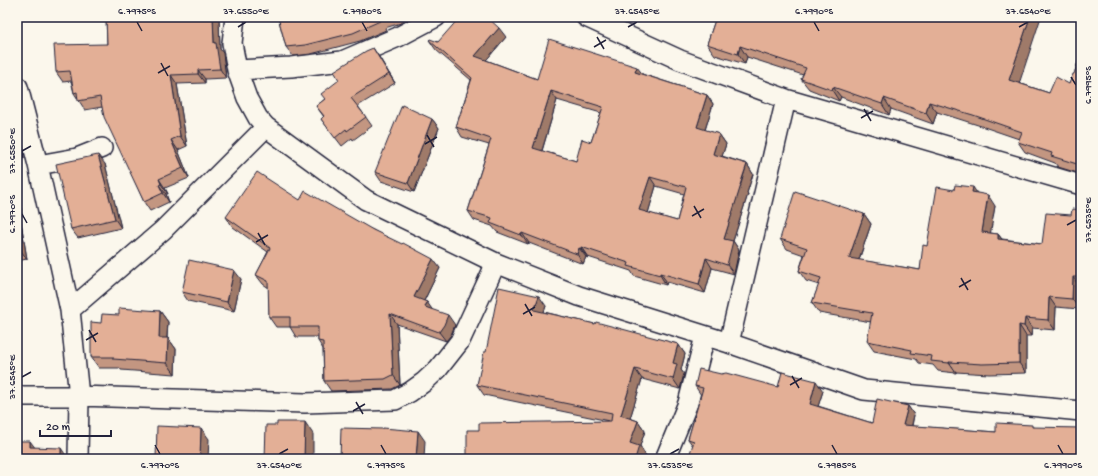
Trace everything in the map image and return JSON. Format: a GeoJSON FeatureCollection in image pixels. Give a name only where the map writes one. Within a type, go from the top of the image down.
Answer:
{"type":"FeatureCollection","features":[{"type":"Feature","properties":{"kind":"street"},"geometry":{"type":"LineString","coordinates":[[235,17],[232,43],[236,70],[247,98],[258,118],[266,127],[366,200],[496,263],[579,296],[729,343],[864,390],[1081,411]]}},
{"type":"Feature","properties":{"kind":"street"},"geometry":{"type":"LineString","coordinates":[[236,70],[290,67],[342,61],[398,37],[436,17]]}},
{"type":"Feature","properties":{"kind":"street"},"geometry":{"type":"LineString","coordinates":[[586,17],[680,60],[786,99],[1081,185]]}},
{"type":"Feature","properties":{"kind":"street"},"geometry":{"type":"LineString","coordinates":[[17,86],[38,166],[70,310],[79,396],[78,459]]}},
{"type":"Feature","properties":{"kind":"street"},"geometry":{"type":"LineString","coordinates":[[729,343],[786,99]]}},
{"type":"Feature","properties":{"kind":"street"},"geometry":{"type":"LineString","coordinates":[[70,310],[163,230],[266,127]]}},
{"type":"Feature","properties":{"kind":"street"},"geometry":{"type":"LineString","coordinates":[[38,166],[77,158],[102,148]]}},
{"type":"Feature","properties":{"kind":"street"},"geometry":{"type":"LineString","coordinates":[[17,396],[79,396],[305,403],[395,400],[410,392],[438,370],[460,341],[496,263]]}},
{"type":"Feature","properties":{"kind":"street"},"geometry":{"type":"LineString","coordinates":[[665,459],[688,403],[705,336]]}},
{"type":"Feature","properties":{"kind":"building"},"geometry":{"type":"Polygon","coordinates":[[[106,17],[213,17],[214,43],[216,43],[220,69],[198,70],[198,74],[171,75],[180,136],[171,140],[183,168],[159,179],[161,184],[159,185],[163,193],[144,202],[104,117],[100,97],[78,101],[77,92],[74,93],[70,71],[56,72],[54,45],[107,44],[106,17]]]}},
{"type":"Feature","properties":{"kind":"building"},"geometry":{"type":"Polygon","coordinates":[[[278,17],[385,17],[379,19],[380,21],[353,33],[305,45],[286,47],[278,17]]]}},
{"type":"Feature","properties":{"kind":"building"},"geometry":{"type":"Polygon","coordinates":[[[460,17],[487,17],[499,28],[475,56],[537,79],[549,39],[637,67],[635,72],[707,95],[697,127],[719,134],[713,154],[747,164],[724,239],[733,241],[727,265],[706,258],[699,284],[628,266],[629,263],[581,247],[581,249],[579,248],[577,254],[522,233],[521,235],[490,223],[492,218],[468,211],[491,139],[456,127],[472,78],[429,40],[438,42],[460,17]],[[551,91],[533,148],[576,161],[582,139],[591,142],[603,107],[551,91]],[[650,177],[639,210],[677,221],[686,187],[650,177]]]}},
{"type":"Feature","properties":{"kind":"building"},"geometry":{"type":"Polygon","coordinates":[[[716,17],[1030,17],[1009,80],[1049,93],[1056,77],[1069,84],[1081,53],[1081,166],[1051,156],[1052,153],[1018,142],[1022,132],[973,115],[929,102],[926,113],[884,98],[882,104],[833,87],[832,90],[801,79],[806,68],[740,46],[738,54],[707,44],[716,17]]]}},
{"type":"Feature","properties":{"kind":"building"},"geometry":{"type":"Polygon","coordinates":[[[373,48],[389,74],[351,98],[366,117],[347,131],[346,129],[335,138],[321,119],[324,116],[316,106],[325,99],[321,94],[339,80],[334,71],[373,48]]]}},
{"type":"Feature","properties":{"kind":"building"},"geometry":{"type":"Polygon","coordinates":[[[402,105],[432,119],[408,183],[375,172],[402,105]]]}},
{"type":"Feature","properties":{"kind":"building"},"geometry":{"type":"Polygon","coordinates":[[[98,155],[115,219],[71,229],[56,164],[98,155]]]}},
{"type":"Feature","properties":{"kind":"building"},"geometry":{"type":"Polygon","coordinates":[[[257,172],[300,200],[305,191],[373,230],[402,244],[403,243],[433,259],[414,297],[427,302],[425,307],[448,315],[439,332],[390,314],[393,375],[385,379],[324,381],[323,342],[318,341],[318,327],[290,327],[290,317],[269,317],[268,281],[256,275],[270,248],[226,217],[257,172]]]}},
{"type":"Feature","properties":{"kind":"building"},"geometry":{"type":"Polygon","coordinates":[[[955,185],[973,187],[972,192],[988,195],[982,232],[998,234],[998,239],[1042,244],[1046,213],[1071,215],[1072,209],[1081,210],[1081,277],[1073,277],[1072,299],[1049,297],[1048,320],[1025,318],[1024,326],[1019,325],[1019,363],[982,364],[931,361],[932,356],[911,353],[912,350],[867,341],[872,313],[812,303],[821,278],[799,271],[807,248],[780,239],[795,191],[864,214],[849,258],[920,270],[923,245],[927,246],[937,187],[954,190],[955,185]]]}},
{"type":"Feature","properties":{"kind":"building"},"geometry":{"type":"Polygon","coordinates":[[[17,223],[21,251],[17,252],[17,223]]]}},
{"type":"Feature","properties":{"kind":"building"},"geometry":{"type":"Polygon","coordinates":[[[189,260],[234,270],[227,302],[182,292],[189,260]]]}},
{"type":"Feature","properties":{"kind":"building"},"geometry":{"type":"Polygon","coordinates":[[[499,287],[539,296],[534,310],[595,324],[596,322],[678,344],[673,363],[677,364],[673,379],[635,369],[620,415],[638,421],[630,443],[639,446],[635,459],[467,459],[467,430],[479,430],[479,423],[611,421],[612,413],[477,385],[484,352],[486,352],[499,287]]]}},
{"type":"Feature","properties":{"kind":"building"},"geometry":{"type":"Polygon","coordinates":[[[119,308],[160,311],[159,338],[168,338],[167,363],[113,359],[113,357],[91,357],[91,322],[101,323],[102,314],[119,315],[119,308]]]}},
{"type":"Feature","properties":{"kind":"building"},"geometry":{"type":"Polygon","coordinates":[[[699,369],[721,374],[726,373],[778,387],[782,372],[816,381],[810,404],[872,423],[877,399],[908,406],[903,425],[996,432],[996,423],[1032,425],[1032,427],[1081,428],[1081,459],[688,459],[694,441],[688,439],[703,388],[695,386],[699,369]]]}},
{"type":"Feature","properties":{"kind":"building"},"geometry":{"type":"Polygon","coordinates":[[[277,422],[305,422],[304,459],[265,459],[266,425],[277,425],[277,422]]]}},
{"type":"Feature","properties":{"kind":"building"},"geometry":{"type":"Polygon","coordinates":[[[157,426],[201,428],[200,459],[156,459],[157,426]]]}},
{"type":"Feature","properties":{"kind":"building"},"geometry":{"type":"Polygon","coordinates":[[[341,428],[383,428],[418,431],[416,459],[340,459],[341,428]]]}},
{"type":"Feature","properties":{"kind":"building"},"geometry":{"type":"Polygon","coordinates":[[[17,441],[30,441],[30,447],[61,448],[61,459],[17,459],[17,441]]]}}]}
